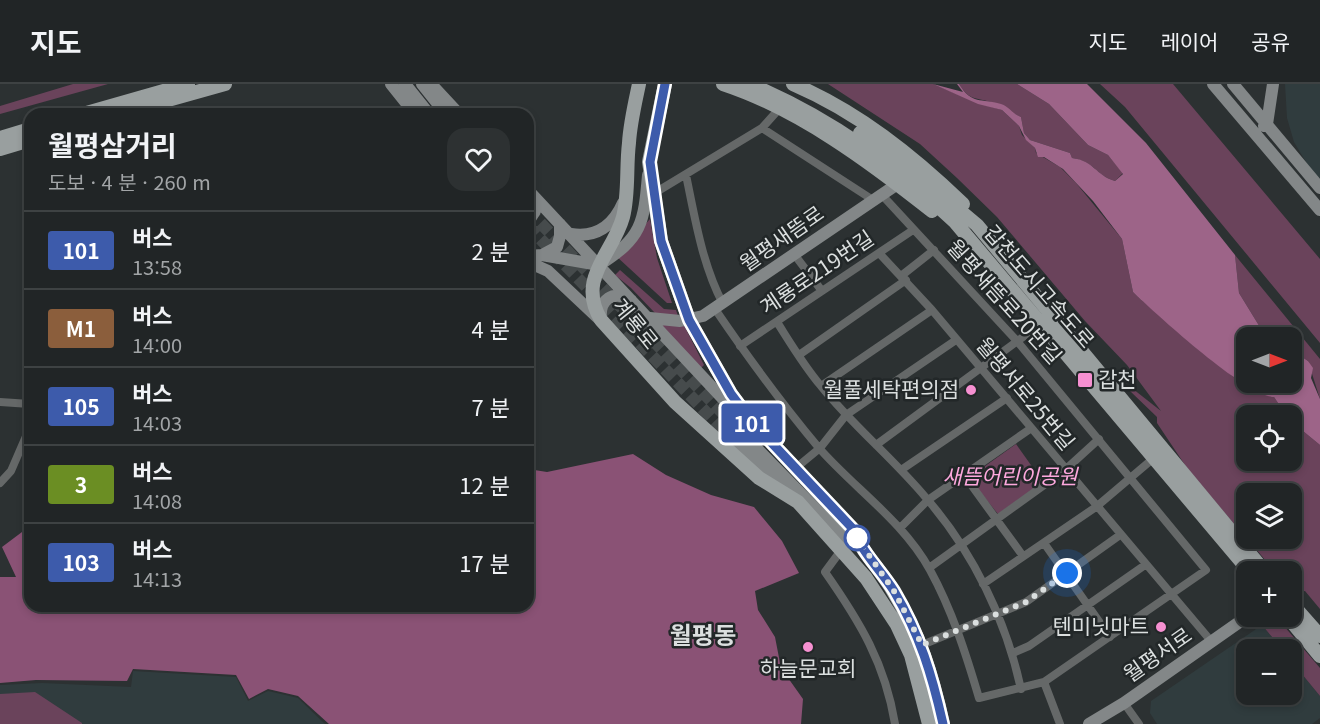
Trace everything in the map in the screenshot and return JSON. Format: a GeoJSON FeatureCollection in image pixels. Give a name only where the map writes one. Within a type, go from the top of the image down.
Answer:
{"type":"FeatureCollection","features":[{"type":"Feature","properties":{"kind":"main road"},"geometry":{"type":"LineString","coordinates":[[142,106],[188,84]]}},
{"type":"Feature","properties":{"kind":"main road"},"geometry":{"type":"LineString","coordinates":[[142,106],[225,84]]}},
{"type":"Feature","properties":{"kind":"main road","name":"계룡로"},"geometry":{"type":"LineString","coordinates":[[639,84],[628,143],[623,217],[599,265],[593,282],[593,300],[600,316],[675,402],[759,478],[798,502]]}},
{"type":"Feature","properties":{"kind":"main road"},"geometry":{"type":"LineString","coordinates":[[665,84],[650,162],[653,195],[661,241],[689,320],[731,394],[762,433],[797,467],[854,530],[859,545],[894,591],[922,645],[944,724]]}},
{"type":"Feature","properties":{"kind":"main road"},"geometry":{"type":"LineString","coordinates":[[726,84],[779,109],[852,151],[974,244]]}},
{"type":"Feature","properties":{"kind":"main road","name":"갑천도시고속도로"},"geometry":{"type":"LineString","coordinates":[[749,84],[788,100],[862,146],[923,192],[974,244],[1242,561]]}},
{"type":"Feature","properties":{"kind":"main road","name":"갑천도시고속도로"},"geometry":{"type":"LineString","coordinates":[[765,84],[798,98],[861,134],[902,162],[977,225],[1256,561]]}},
{"type":"Feature","properties":{"kind":"main road"},"geometry":{"type":"LineString","coordinates":[[793,84],[871,126],[919,161],[973,214],[977,225]]}},
{"type":"Feature","properties":{"kind":"main road"},"geometry":{"type":"LineString","coordinates":[[0,138],[24,131]]}},
{"type":"Feature","properties":{"kind":"main road"},"geometry":{"type":"LineString","coordinates":[[0,149],[24,142]]}},
{"type":"Feature","properties":{"kind":"main road"},"geometry":{"type":"LineString","coordinates":[[798,502],[866,578],[897,625],[911,655],[929,724]]}},
{"type":"Feature","properties":{"kind":"main road"},"geometry":{"type":"LineString","coordinates":[[1302,615],[1320,636]]}},
{"type":"Feature","properties":{"kind":"main road"},"geometry":{"type":"LineString","coordinates":[[1296,627],[1320,656]]}},
{"type":"Feature","properties":{"kind":"street"},"geometry":{"type":"LineString","coordinates":[[391,84],[410,108]]}},
{"type":"Feature","properties":{"kind":"street"},"geometry":{"type":"LineString","coordinates":[[405,84],[424,108]]}},
{"type":"Feature","properties":{"kind":"street"},"geometry":{"type":"LineString","coordinates":[[422,84],[441,108]]}},
{"type":"Feature","properties":{"kind":"street"},"geometry":{"type":"LineString","coordinates":[[432,84],[454,108]]}},
{"type":"Feature","properties":{"kind":"street"},"geometry":{"type":"LineString","coordinates":[[1213,84],[1320,210]]}},
{"type":"Feature","properties":{"kind":"street"},"geometry":{"type":"LineString","coordinates":[[1233,84],[1320,188]]}},
{"type":"Feature","properties":{"kind":"street"},"geometry":{"type":"LineString","coordinates":[[1255,132],[1267,124],[1273,84]]}},
{"type":"Feature","properties":{"kind":"street"},"geometry":{"type":"LineString","coordinates":[[653,195],[762,128],[779,109]]}},
{"type":"Feature","properties":{"kind":"street","name":"월평새뜸로20번길"},"geometry":{"type":"LineString","coordinates":[[762,128],[877,197],[934,250],[1017,341],[1206,570],[1171,594]]}},
{"type":"Feature","properties":{"kind":"street"},"geometry":{"type":"LineString","coordinates":[[534,256],[599,265],[622,249],[635,235],[644,216],[650,162]]}},
{"type":"Feature","properties":{"kind":"street"},"geometry":{"type":"LineString","coordinates":[[686,175],[699,236],[719,306],[740,346],[820,448],[900,528],[929,568],[958,630],[979,698],[1044,682],[1171,594]]}},
{"type":"Feature","properties":{"kind":"street","name":"월평새뜸로"},"geometry":{"type":"LineString","coordinates":[[689,320],[719,306],[896,185]]}},
{"type":"Feature","properties":{"kind":"street"},"geometry":{"type":"LineString","coordinates":[[571,234],[589,235],[610,224],[626,195]]}},
{"type":"Feature","properties":{"kind":"street"},"geometry":{"type":"LineString","coordinates":[[534,196],[725,401],[762,433]]}},
{"type":"Feature","properties":{"kind":"street"},"geometry":{"type":"LineString","coordinates":[[542,255],[557,247],[560,224]]}},
{"type":"Feature","properties":{"kind":"street","name":"계룡로219번길"},"geometry":{"type":"LineString","coordinates":[[740,346],[913,230]]}},
{"type":"Feature","properties":{"kind":"street"},"geometry":{"type":"LineString","coordinates":[[799,356],[903,278],[934,250]]}},
{"type":"Feature","properties":{"kind":"street","name":"월평서로25번길"},"geometry":{"type":"LineString","coordinates":[[879,253],[932,310],[1211,641]]}},
{"type":"Feature","properties":{"kind":"street"},"geometry":{"type":"LineString","coordinates":[[794,254],[822,291]]}},
{"type":"Feature","properties":{"kind":"street"},"geometry":{"type":"LineString","coordinates":[[534,265],[548,271],[600,316],[603,301],[611,296],[621,295],[636,303]]}},
{"type":"Feature","properties":{"kind":"street"},"geometry":{"type":"LineString","coordinates":[[821,386],[932,310]]}},
{"type":"Feature","properties":{"kind":"street"},"geometry":{"type":"LineString","coordinates":[[650,318],[670,321],[689,320]]}},
{"type":"Feature","properties":{"kind":"street"},"geometry":{"type":"LineString","coordinates":[[777,322],[821,386],[928,500],[962,545],[983,584],[1013,653],[1021,689]]}},
{"type":"Feature","properties":{"kind":"street"},"geometry":{"type":"LineString","coordinates":[[876,445],[1042,323]]}},
{"type":"Feature","properties":{"kind":"street"},"geometry":{"type":"LineString","coordinates":[[797,467],[820,448],[846,415],[956,340]]}},
{"type":"Feature","properties":{"kind":"street"},"geometry":{"type":"LineString","coordinates":[[901,470],[1007,398]]}},
{"type":"Feature","properties":{"kind":"street"},"geometry":{"type":"LineString","coordinates":[[0,402],[24,404]]}},
{"type":"Feature","properties":{"kind":"street"},"geometry":{"type":"LineString","coordinates":[[798,502],[730,429],[844,537],[859,545]]}},
{"type":"Feature","properties":{"kind":"street"},"geometry":{"type":"LineString","coordinates":[[900,528],[928,500],[1030,429]]}},
{"type":"Feature","properties":{"kind":"street"},"geometry":{"type":"LineString","coordinates":[[929,568],[1065,470],[1099,440]]}},
{"type":"Feature","properties":{"kind":"street"},"geometry":{"type":"LineString","coordinates":[[0,483],[11,471],[24,441]]}},
{"type":"Feature","properties":{"kind":"street"},"geometry":{"type":"LineString","coordinates":[[983,584],[1096,507],[1155,457]]}},
{"type":"Feature","properties":{"kind":"street"},"geometry":{"type":"LineString","coordinates":[[964,475],[1023,556]]}},
{"type":"Feature","properties":{"kind":"street"},"geometry":{"type":"LineString","coordinates":[[922,645],[1026,602],[1120,535]]}},
{"type":"Feature","properties":{"kind":"street"},"geometry":{"type":"LineString","coordinates":[[1044,543],[1110,637]]}},
{"type":"Feature","properties":{"kind":"street"},"geometry":{"type":"LineString","coordinates":[[842,549],[825,572],[859,620],[871,644],[886,680],[895,724]]}},
{"type":"Feature","properties":{"kind":"street"},"geometry":{"type":"LineString","coordinates":[[1013,653],[1029,646],[1145,565]]}},
{"type":"Feature","properties":{"kind":"street","name":"월평서로"},"geometry":{"type":"LineString","coordinates":[[1089,724],[1124,703],[1236,624]]}},
{"type":"Feature","properties":{"kind":"street"},"geometry":{"type":"LineString","coordinates":[[1044,682],[1060,724]]}},
{"type":"Feature","properties":{"kind":"street"},"geometry":{"type":"LineString","coordinates":[[1124,703],[1139,724]]}},
{"type":"Feature","properties":{"kind":"shaded area"},"geometry":{"type":"Polygon","coordinates":[[[933,84],[963,92],[957,84],[959,84],[968,95],[977,100],[1004,105],[1021,117],[1024,133],[1030,140],[1070,153],[1072,158],[1086,162],[1115,181],[1123,174],[1108,155],[1088,145],[1049,104],[1017,84],[1087,84],[1146,143],[1235,255],[1239,293],[1260,327],[1236,327],[1236,379],[1184,338],[1133,292],[1122,239],[1093,201],[1063,169],[1044,157],[1038,157],[1035,148],[1026,140],[1019,126],[1002,110],[978,104],[933,84]]]}},
{"type":"Feature","properties":{"kind":"shaded area"},"geometry":{"type":"Polygon","coordinates":[[[1285,84],[1320,84],[1320,178],[1315,177],[1294,142],[1287,118],[1285,84]]]}},
{"type":"Feature","properties":{"kind":"shaded area"},"geometry":{"type":"Polygon","coordinates":[[[1302,357],[1308,361],[1313,368],[1311,378],[1320,399],[1320,445],[1302,430],[1302,405],[1279,405],[1274,397],[1261,393],[1302,393],[1302,357]]]}},
{"type":"Feature","properties":{"kind":"shaded area"},"geometry":{"type":"Polygon","coordinates":[[[633,454],[666,475],[711,495],[754,507],[782,541],[799,573],[755,591],[758,610],[775,637],[781,668],[803,699],[801,724],[329,724],[298,696],[268,689],[249,699],[236,675],[133,669],[127,681],[36,680],[0,683],[0,577],[16,577],[2,547],[24,530],[24,612],[534,612],[534,470],[547,472],[633,454]]]}},
{"type":"Feature","properties":{"kind":"shaded area"},"geometry":{"type":"Polygon","coordinates":[[[1259,627],[1264,627],[1274,639],[1242,639],[1259,627]]]}},
{"type":"Feature","properties":{"kind":"shaded area"},"geometry":{"type":"Polygon","coordinates":[[[1236,643],[1236,705],[1302,705],[1302,674],[1320,696],[1320,718],[1312,724],[1157,724],[1150,713],[1151,701],[1236,643]]]}},
{"type":"Feature","properties":{"kind":"shaded area"},"geometry":{"type":"Polygon","coordinates":[[[133,671],[236,677],[248,701],[268,691],[298,698],[325,724],[0,724],[0,685],[42,683],[131,687],[133,671]]]}},
{"type":"Feature","properties":{"kind":"green space"},"geometry":{"type":"Polygon","coordinates":[[[73,84],[108,84],[0,114],[0,106],[73,84]]]}},
{"type":"Feature","properties":{"kind":"green space"},"geometry":{"type":"Polygon","coordinates":[[[828,84],[933,84],[978,103],[1002,110],[1019,126],[1022,135],[1035,148],[1036,153],[1060,167],[1076,183],[1122,239],[1133,292],[1236,379],[1236,393],[1264,393],[1274,397],[1279,405],[1236,405],[1236,471],[1302,471],[1302,430],[1320,445],[1320,609],[1305,591],[1302,592],[1302,561],[1266,561],[1256,549],[1302,549],[1302,483],[1236,483],[1236,526],[1187,468],[1157,423],[1157,417],[1130,391],[1133,389],[1161,411],[1127,365],[1085,321],[997,217],[920,144],[828,84]]]}},
{"type":"Feature","properties":{"kind":"green space"},"geometry":{"type":"Polygon","coordinates":[[[959,84],[1017,84],[1049,104],[1088,145],[1108,155],[1123,173],[1115,181],[1086,162],[1072,158],[1070,153],[1030,140],[1024,133],[1021,117],[995,103],[969,96],[959,84]]]}},
{"type":"Feature","properties":{"kind":"green space"},"geometry":{"type":"Polygon","coordinates":[[[1100,84],[1173,84],[1320,259],[1320,343],[1125,107],[1100,84]]]}},
{"type":"Feature","properties":{"kind":"green space"},"geometry":{"type":"Polygon","coordinates":[[[650,219],[657,258],[672,303],[667,303],[616,256],[650,219]]]}},
{"type":"Feature","properties":{"kind":"green space"},"geometry":{"type":"Polygon","coordinates":[[[1235,255],[1294,327],[1260,327],[1239,293],[1235,255]]]}},
{"type":"Feature","properties":{"kind":"green space"},"geometry":{"type":"Polygon","coordinates":[[[620,270],[664,309],[676,310],[678,316],[655,313],[615,275],[620,270]]]}},
{"type":"Feature","properties":{"kind":"green space"},"geometry":{"type":"Polygon","coordinates":[[[663,323],[684,325],[704,365],[701,368],[663,327],[663,323]]]}},
{"type":"Feature","properties":{"kind":"green space"},"geometry":{"type":"Polygon","coordinates":[[[1302,337],[1320,359],[1320,399],[1308,361],[1302,357],[1302,337]]]}},
{"type":"Feature","properties":{"kind":"green space","name":"새뜸어린이공원"},"geometry":{"type":"Polygon","coordinates":[[[1016,444],[1043,482],[998,514],[972,482],[974,474],[1016,444]]]}},
{"type":"Feature","properties":{"kind":"green space"},"geometry":{"type":"Polygon","coordinates":[[[1264,627],[1285,627],[1295,639],[1274,639],[1264,627]]]}},
{"type":"Feature","properties":{"kind":"green space"},"geometry":{"type":"Polygon","coordinates":[[[1302,647],[1320,668],[1320,696],[1302,674],[1302,647]]]}},
{"type":"Feature","properties":{"kind":"green space"},"geometry":{"type":"Polygon","coordinates":[[[35,692],[82,724],[0,724],[0,694],[35,692]]]}},
{"type":"Feature","properties":{"kind":"tunnel"},"geometry":{"type":"LineString","coordinates":[[534,216],[734,425]]}},
{"type":"Feature","properties":{"kind":"tunnel"},"geometry":{"type":"LineString","coordinates":[[534,232],[726,433]]}},
{"type":"Feature","properties":{"kind":"bus line","name":"101"},"geometry":{"type":"LineString","coordinates":[[665,84],[650,162],[653,195],[661,241],[671,275],[689,320],[731,394],[752,422],[797,467],[854,530],[859,545],[894,591],[930,665],[943,724]]}},
{"type":"Feature","properties":{"kind":"place","name":"갑천"},"geometry":{"type":"Point","coordinates":[1085,380]}},
{"type":"Feature","properties":{"kind":"place","name":"월풀세탁편의점"},"geometry":{"type":"Point","coordinates":[971,390]}},
{"type":"Feature","properties":{"kind":"place","name":"텐미닛마트"},"geometry":{"type":"Point","coordinates":[1161,627]}},
{"type":"Feature","properties":{"kind":"place","name":"하늘문교회"},"geometry":{"type":"Point","coordinates":[808,647]}},
{"type":"Feature","properties":{"kind":"district","name":"월평동"},"geometry":{"type":"Point","coordinates":[703,636]}},
{"type":"Feature","properties":{"kind":"route"},"geometry":{"type":"LineString","coordinates":[[857,538],[859,545],[894,591],[922,645],[1026,602],[1067,573]]}}]}
